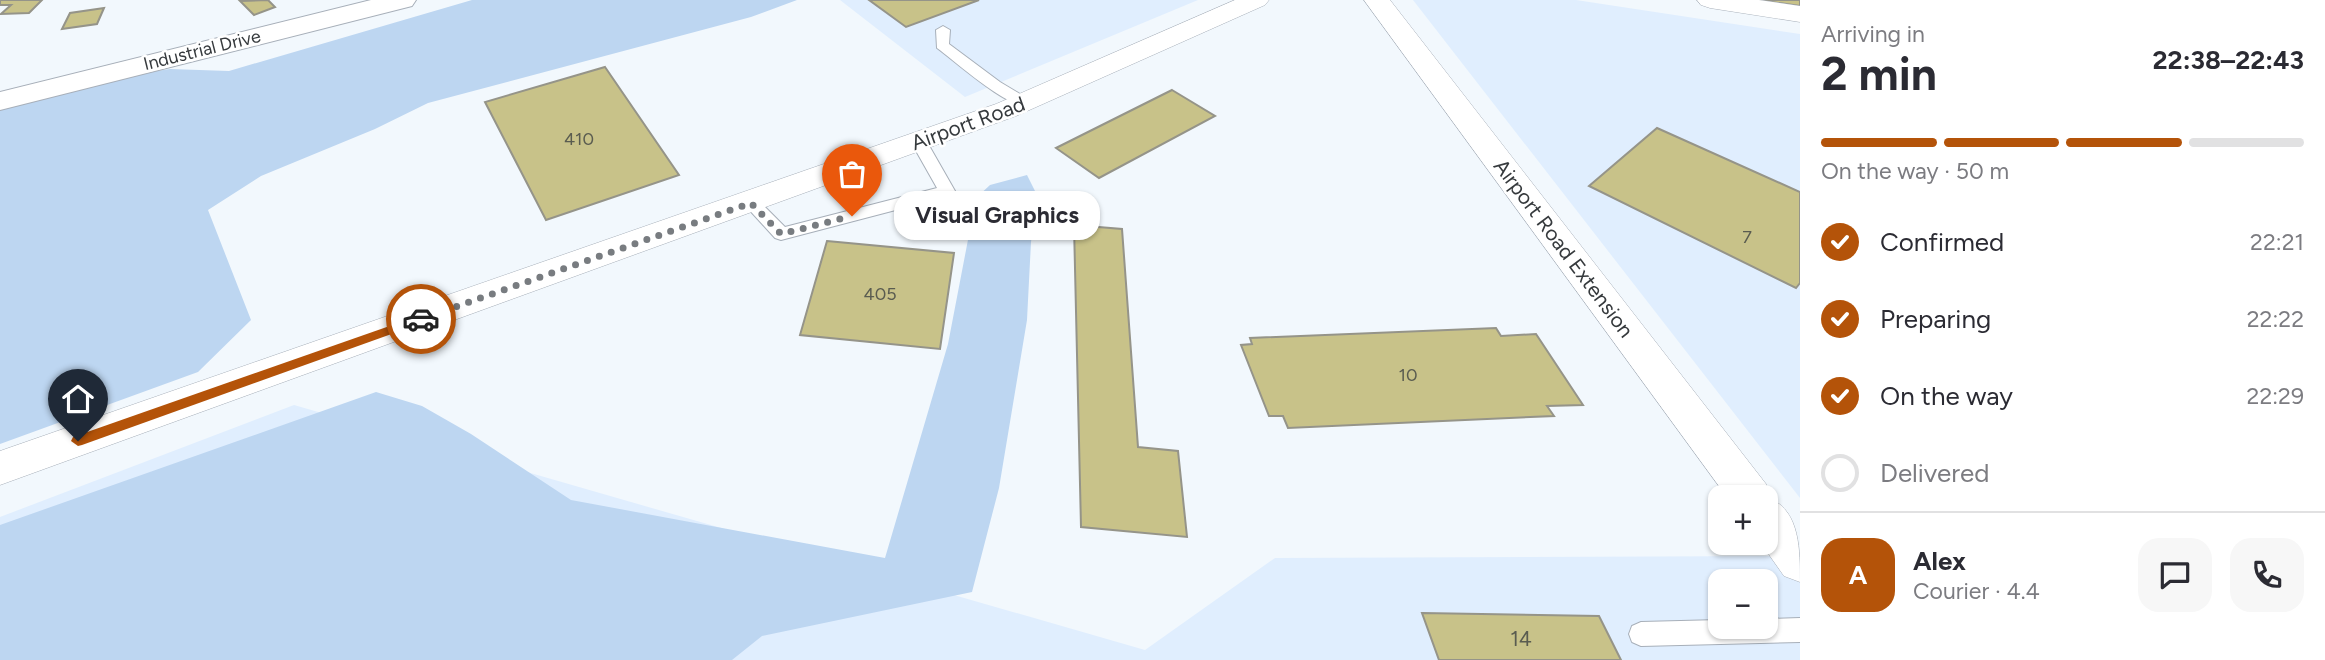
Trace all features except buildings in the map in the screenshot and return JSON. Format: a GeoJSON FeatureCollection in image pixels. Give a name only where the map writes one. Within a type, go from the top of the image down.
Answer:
{"type":"FeatureCollection","features":[{"type":"Feature","properties":{"kind":"street","name":"Industrial Drive"},"geometry":{"type":"LineString","coordinates":[[0,101],[403,0]]}},
{"type":"Feature","properties":{"kind":"street","name":"Airport Road"},"geometry":{"type":"LineString","coordinates":[[0,468],[751,203],[1025,103],[1256,0]]}},
{"type":"Feature","properties":{"kind":"street","name":"Airport Road Extension"},"geometry":{"type":"LineString","coordinates":[[1377,0],[1742,485]]}},
{"type":"Feature","properties":{"kind":"street"},"geometry":{"type":"LineString","coordinates":[[1710,0],[1800,14]]}},
{"type":"Feature","properties":{"kind":"street"},"geometry":{"type":"LineString","coordinates":[[1778,532],[1800,562]]}},
{"type":"Feature","properties":{"kind":"lane"},"geometry":{"type":"LineString","coordinates":[[943,30],[942,46],[995,85],[1025,103]]}},
{"type":"Feature","properties":{"kind":"lane"},"geometry":{"type":"LineString","coordinates":[[751,203],[781,234],[947,191],[919,142]]}},
{"type":"Feature","properties":{"kind":"lane"},"geometry":{"type":"LineString","coordinates":[[1641,634],[1800,630]]}},
{"type":"Feature","properties":{"kind":"shaded area"},"geometry":{"type":"Polygon","coordinates":[[[472,0],[797,0],[751,17],[428,103],[375,129],[261,176],[208,210],[251,320],[198,372],[0,444],[0,94],[170,69],[229,71],[472,0]]]}},
{"type":"Feature","properties":{"kind":"shaded area"},"geometry":{"type":"Polygon","coordinates":[[[840,0],[1198,0],[965,97],[840,0]]]}},
{"type":"Feature","properties":{"kind":"shaded area"},"geometry":{"type":"Polygon","coordinates":[[[1413,0],[1576,0],[1800,34],[1800,498],[1413,0]]]}},
{"type":"Feature","properties":{"kind":"shaded area"},"geometry":{"type":"Polygon","coordinates":[[[1027,175],[1037,195],[1031,242],[1027,320],[999,488],[972,592],[762,636],[732,660],[0,660],[0,525],[376,392],[422,406],[471,434],[571,500],[885,558],[948,344],[976,198],[990,185],[1027,175]]]}},
{"type":"Feature","properties":{"kind":"shaded area"},"geometry":{"type":"Polygon","coordinates":[[[294,405],[1145,650],[1275,558],[1800,556],[1800,660],[0,660],[0,517],[294,405]]]}},
{"type":"Feature","properties":{"kind":"way so far"},"geometry":{"type":"LineString","coordinates":[[421,319],[751,203],[781,234],[852,216]]}},
{"type":"Feature","properties":{"kind":"place","name":"Visual Graphics"},"geometry":{"type":"Point","coordinates":[852,216]}},
{"type":"Feature","properties":{"kind":"route"},"geometry":{"type":"LineString","coordinates":[[78,441],[421,319]]}}]}
